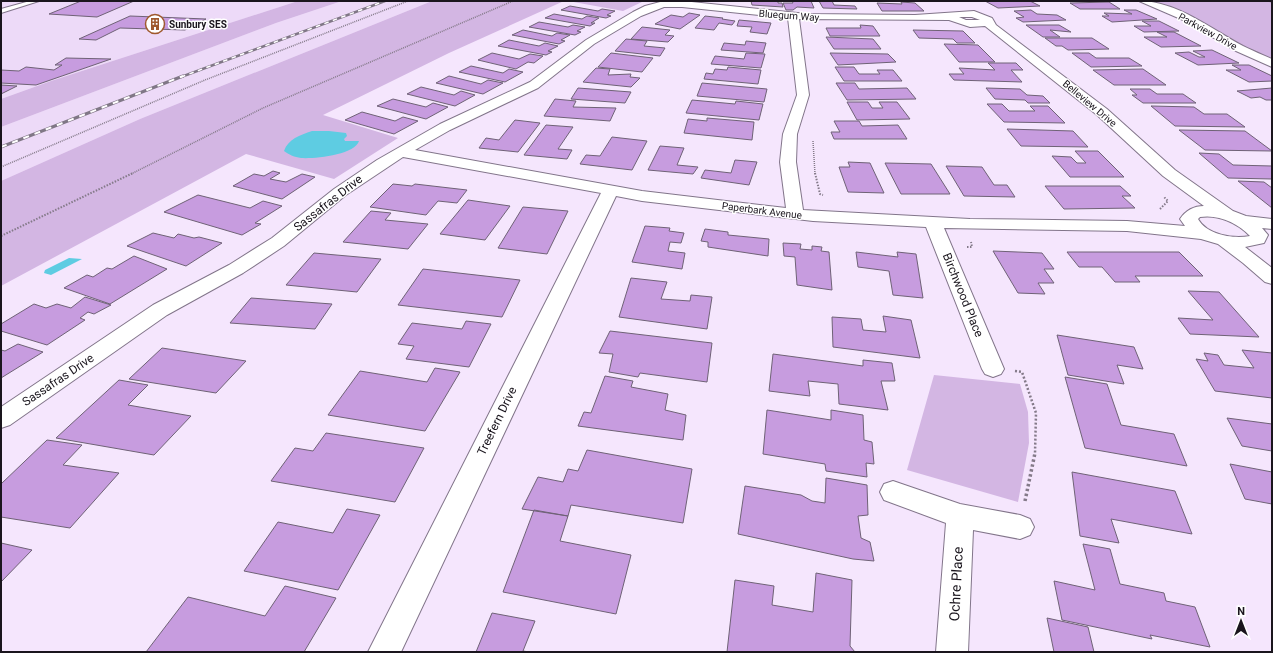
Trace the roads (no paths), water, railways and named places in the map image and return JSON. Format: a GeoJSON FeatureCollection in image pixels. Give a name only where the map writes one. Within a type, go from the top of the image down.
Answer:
{"type":"FeatureCollection","features":[{"type":"Feature","properties":{"kind":"street","name":"Parkview Drive"},"geometry":{"type":"LineString","coordinates":[[1144,1],[1187,18],[1240,49],[1272,63]]}},
{"type":"Feature","properties":{"kind":"street","name":"Bluegum Way"},"geometry":{"type":"LineString","coordinates":[[673,3],[793,16],[971,18]]}},
{"type":"Feature","properties":{"kind":"street","name":"Sassafras Drive"},"geometry":{"type":"LineString","coordinates":[[1,419],[160,310],[236,269],[278,242],[340,192],[401,152],[445,127],[534,85],[566,62],[590,42],[649,8],[673,3]]}},
{"type":"Feature","properties":{"kind":"street","name":"Belleview Drive"},"geometry":{"type":"LineString","coordinates":[[956,17],[957,9],[952,4],[971,18],[1007,39]]}},
{"type":"Feature","properties":{"kind":"street"},"geometry":{"type":"LineString","coordinates":[[793,16],[803,95],[790,134],[788,162],[795,214]]}},
{"type":"Feature","properties":{"kind":"street","name":"Belleview Drive"},"geometry":{"type":"LineString","coordinates":[[971,18],[986,18],[987,22],[992,27],[1102,112],[1169,173],[1226,214]]}},
{"type":"Feature","properties":{"kind":"street","name":"Paperbark Avenue"},"geometry":{"type":"LineString","coordinates":[[401,152],[642,196],[795,214],[933,222],[1127,226],[1166,229],[1213,237],[1235,243],[1264,233]]}},
{"type":"Feature","properties":{"kind":"street","name":"Belleview Drive"},"geometry":{"type":"LineString","coordinates":[[1169,173],[1185,192],[1193,215],[1190,223],[1197,230],[1213,237]]}},
{"type":"Feature","properties":{"kind":"street","name":"Treefern Drive"},"geometry":{"type":"LineString","coordinates":[[384,652],[611,190]]}},
{"type":"Feature","properties":{"kind":"street","name":"Paperbark Avenue"},"geometry":{"type":"LineString","coordinates":[[1127,226],[1163,224],[1193,215],[1218,212],[1226,214]]}},
{"type":"Feature","properties":{"kind":"street"},"geometry":{"type":"LineString","coordinates":[[1226,214],[1244,221],[1264,233],[1261,261],[1272,274]]}},
{"type":"Feature","properties":{"kind":"street","name":"Birchwood Place"},"geometry":{"type":"LineString","coordinates":[[933,222],[993,369]]}},
{"type":"Feature","properties":{"kind":"street"},"geometry":{"type":"LineString","coordinates":[[1213,237],[1250,259],[1272,278]]}},
{"type":"Feature","properties":{"kind":"street"},"geometry":{"type":"LineString","coordinates":[[893,492],[960,516],[1020,527]]}},
{"type":"Feature","properties":{"kind":"street","name":"Ochre Place"},"geometry":{"type":"LineString","coordinates":[[952,652],[960,516]]}},
{"type":"Feature","properties":{"kind":"lane"},"geometry":{"type":"LineString","coordinates":[[1,11],[36,1]]}},
{"type":"Feature","properties":{"kind":"water"},"geometry":{"type":"Polygon","coordinates":[[[312,131],[346,133],[347,136],[344,139],[345,141],[359,141],[356,146],[350,150],[324,157],[301,158],[292,156],[284,151],[291,140],[312,131]]]}},
{"type":"Feature","properties":{"kind":"water"},"geometry":{"type":"Polygon","coordinates":[[[69,258],[82,259],[51,275],[44,273],[45,270],[69,258]]]}},
{"type":"Feature","properties":{"kind":"railway"},"geometry":{"type":"LineString","coordinates":[[181,77],[385,1]]}},
{"type":"Feature","properties":{"kind":"railway"},"geometry":{"type":"LineString","coordinates":[[1,147],[183,76]]}},
{"type":"Feature","properties":{"kind":"place","name":"Sunbury SES"},"geometry":{"type":"Point","coordinates":[155,24]}}]}
